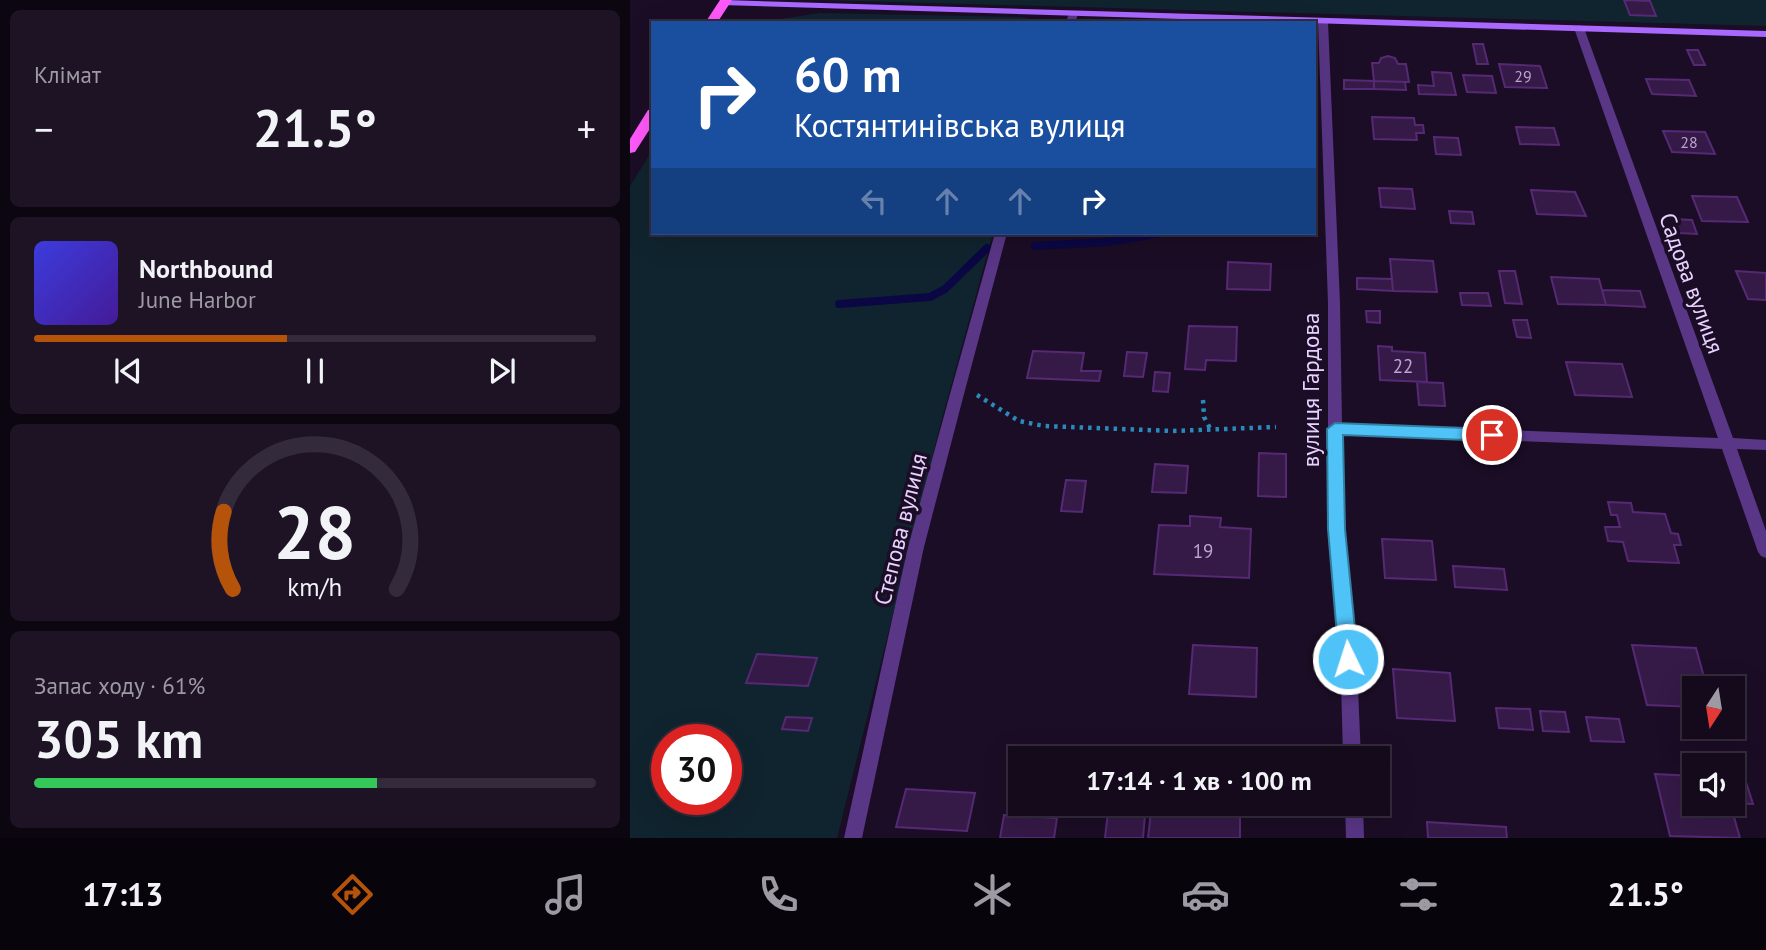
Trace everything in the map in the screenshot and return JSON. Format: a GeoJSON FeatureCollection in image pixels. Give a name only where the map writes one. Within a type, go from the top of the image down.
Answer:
{"type":"FeatureCollection","features":[{"type":"Feature","properties":{"kind":"main road"},"geometry":{"type":"LineString","coordinates":[[712,21],[725,2]]}},
{"type":"Feature","properties":{"kind":"main road"},"geometry":{"type":"LineString","coordinates":[[630,149],[651,116]]}},
{"type":"Feature","properties":{"kind":"street"},"geometry":{"type":"LineString","coordinates":[[725,2],[1072,19],[1239,21]]}},
{"type":"Feature","properties":{"kind":"street"},"geometry":{"type":"LineString","coordinates":[[1316,22],[1766,34]]}},
{"type":"Feature","properties":{"kind":"street","name":"вулиця Гардова"},"geometry":{"type":"LineString","coordinates":[[1323,22],[1334,303],[1336,529],[1348,643],[1352,746]]}},
{"type":"Feature","properties":{"kind":"street","name":"Садова вулиця"},"geometry":{"type":"LineString","coordinates":[[1579,28],[1766,552]]}},
{"type":"Feature","properties":{"kind":"street","name":"Степова вулиця"},"geometry":{"type":"LineString","coordinates":[[853,838],[916,547],[1000,235]]}},
{"type":"Feature","properties":{"kind":"street"},"geometry":{"type":"LineString","coordinates":[[1335,429],[1766,445]]}},
{"type":"Feature","properties":{"kind":"street"},"geometry":{"type":"LineString","coordinates":[[1354,816],[1355,838]]}},
{"type":"Feature","properties":{"kind":"path"},"geometry":{"type":"LineString","coordinates":[[957,394],[983,397],[1020,421],[1031,424],[1173,431],[1276,426]]}},
{"type":"Feature","properties":{"kind":"path"},"geometry":{"type":"LineString","coordinates":[[1203,400],[1203,417],[1211,430]]}},
{"type":"Feature","properties":{"kind":"shaded area"},"geometry":{"type":"Polygon","coordinates":[[[821,0],[1766,0],[1766,26],[821,0]]]}},
{"type":"Feature","properties":{"kind":"shaded area"},"geometry":{"type":"Polygon","coordinates":[[[820,13],[1021,17],[1040,21],[767,21],[820,13]]]}},
{"type":"Feature","properties":{"kind":"shaded area"},"geometry":{"type":"Polygon","coordinates":[[[651,152],[651,235],[992,235],[941,422],[837,838],[630,838],[630,186],[651,152]]]}},
{"type":"Feature","properties":{"kind":"building"},"geometry":{"type":"Polygon","coordinates":[[[1624,0],[1650,1],[1656,16],[1630,15],[1624,0]]]}},
{"type":"Feature","properties":{"kind":"building"},"geometry":{"type":"Polygon","coordinates":[[[1473,44],[1483,44],[1488,64],[1477,64],[1473,44]]]}},
{"type":"Feature","properties":{"kind":"building"},"geometry":{"type":"Polygon","coordinates":[[[1687,50],[1698,50],[1705,65],[1694,65],[1687,50]]]}},
{"type":"Feature","properties":{"kind":"building"},"geometry":{"type":"Polygon","coordinates":[[[1381,58],[1395,58],[1398,64],[1406,64],[1409,82],[1374,81],[1372,63],[1379,63],[1381,58]]]}},
{"type":"Feature","properties":{"kind":"building"},"geometry":{"type":"Polygon","coordinates":[[[1499,64],[1540,66],[1547,88],[1505,87],[1499,64]]]}},
{"type":"Feature","properties":{"kind":"building"},"geometry":{"type":"Polygon","coordinates":[[[1432,72],[1451,73],[1456,95],[1419,94],[1418,85],[1434,86],[1432,72]]]}},
{"type":"Feature","properties":{"kind":"building"},"geometry":{"type":"Polygon","coordinates":[[[1463,75],[1492,76],[1496,93],[1467,92],[1463,75]]]}},
{"type":"Feature","properties":{"kind":"building"},"geometry":{"type":"Polygon","coordinates":[[[1646,79],[1689,80],[1696,96],[1652,94],[1646,79]]]}},
{"type":"Feature","properties":{"kind":"building"},"geometry":{"type":"Polygon","coordinates":[[[1344,80],[1374,81],[1374,89],[1344,89],[1344,80]]]}},
{"type":"Feature","properties":{"kind":"building"},"geometry":{"type":"Polygon","coordinates":[[[1374,81],[1405,82],[1406,90],[1374,89],[1374,81]]]}},
{"type":"Feature","properties":{"kind":"building"},"geometry":{"type":"Polygon","coordinates":[[[1372,117],[1414,118],[1415,125],[1423,125],[1424,133],[1416,133],[1417,140],[1374,139],[1372,117]]]}},
{"type":"Feature","properties":{"kind":"building"},"geometry":{"type":"Polygon","coordinates":[[[1516,127],[1554,128],[1559,145],[1520,144],[1516,127]]]}},
{"type":"Feature","properties":{"kind":"building"},"geometry":{"type":"Polygon","coordinates":[[[1663,131],[1705,132],[1715,154],[1672,152],[1663,131]]]}},
{"type":"Feature","properties":{"kind":"building"},"geometry":{"type":"Polygon","coordinates":[[[1434,137],[1458,138],[1461,155],[1436,154],[1434,137]]]}},
{"type":"Feature","properties":{"kind":"building"},"geometry":{"type":"Polygon","coordinates":[[[1379,188],[1412,189],[1415,209],[1381,207],[1379,188]]]}},
{"type":"Feature","properties":{"kind":"building"},"geometry":{"type":"Polygon","coordinates":[[[1531,190],[1575,192],[1586,216],[1537,214],[1531,190]]]}},
{"type":"Feature","properties":{"kind":"building"},"geometry":{"type":"Polygon","coordinates":[[[1692,196],[1737,197],[1748,222],[1702,221],[1692,196]]]}},
{"type":"Feature","properties":{"kind":"building"},"geometry":{"type":"Polygon","coordinates":[[[1449,211],[1472,212],[1474,224],[1451,223],[1449,211]]]}},
{"type":"Feature","properties":{"kind":"building"},"geometry":{"type":"Polygon","coordinates":[[[1673,219],[1692,220],[1697,234],[1679,233],[1673,219]]]}},
{"type":"Feature","properties":{"kind":"building"},"geometry":{"type":"Polygon","coordinates":[[[1390,259],[1433,261],[1437,292],[1393,291],[1390,259]]]}},
{"type":"Feature","properties":{"kind":"building"},"geometry":{"type":"Polygon","coordinates":[[[1228,262],[1271,264],[1270,290],[1227,289],[1228,262]]]}},
{"type":"Feature","properties":{"kind":"building"},"geometry":{"type":"Polygon","coordinates":[[[1499,271],[1515,271],[1522,304],[1505,303],[1499,271]]]}},
{"type":"Feature","properties":{"kind":"building"},"geometry":{"type":"Polygon","coordinates":[[[1736,271],[1766,273],[1766,300],[1748,299],[1736,271]]]}},
{"type":"Feature","properties":{"kind":"building"},"geometry":{"type":"Polygon","coordinates":[[[1551,277],[1599,279],[1606,305],[1558,304],[1551,277]]]}},
{"type":"Feature","properties":{"kind":"building"},"geometry":{"type":"Polygon","coordinates":[[[1357,278],[1392,279],[1393,291],[1357,289],[1357,278]]]}},
{"type":"Feature","properties":{"kind":"building"},"geometry":{"type":"Polygon","coordinates":[[[1602,290],[1640,291],[1645,307],[1606,305],[1602,290]]]}},
{"type":"Feature","properties":{"kind":"building"},"geometry":{"type":"Polygon","coordinates":[[[1460,293],[1488,293],[1491,306],[1462,305],[1460,293]]]}},
{"type":"Feature","properties":{"kind":"building"},"geometry":{"type":"Polygon","coordinates":[[[1366,311],[1380,311],[1380,323],[1367,322],[1366,311]]]}},
{"type":"Feature","properties":{"kind":"building"},"geometry":{"type":"Polygon","coordinates":[[[1513,320],[1527,320],[1531,338],[1517,337],[1513,320]]]}},
{"type":"Feature","properties":{"kind":"building"},"geometry":{"type":"Polygon","coordinates":[[[1189,326],[1237,327],[1236,361],[1206,360],[1205,370],[1185,369],[1189,326]]]}},
{"type":"Feature","properties":{"kind":"building"},"geometry":{"type":"Polygon","coordinates":[[[1378,346],[1392,347],[1392,351],[1425,353],[1427,382],[1380,380],[1378,346]]]}},
{"type":"Feature","properties":{"kind":"building"},"geometry":{"type":"Polygon","coordinates":[[[1033,351],[1084,353],[1081,371],[1101,371],[1099,381],[1027,378],[1033,351]]]}},
{"type":"Feature","properties":{"kind":"building"},"geometry":{"type":"Polygon","coordinates":[[[1127,352],[1147,353],[1143,377],[1124,376],[1127,352]]]}},
{"type":"Feature","properties":{"kind":"building"},"geometry":{"type":"Polygon","coordinates":[[[1566,362],[1622,364],[1632,397],[1575,395],[1566,362]]]}},
{"type":"Feature","properties":{"kind":"building"},"geometry":{"type":"Polygon","coordinates":[[[1155,372],[1170,373],[1168,392],[1153,391],[1155,372]]]}},
{"type":"Feature","properties":{"kind":"building"},"geometry":{"type":"Polygon","coordinates":[[[1417,382],[1443,383],[1445,406],[1419,405],[1417,382]]]}},
{"type":"Feature","properties":{"kind":"building"},"geometry":{"type":"Polygon","coordinates":[[[1259,453],[1286,454],[1286,497],[1258,496],[1259,453]]]}},
{"type":"Feature","properties":{"kind":"building"},"geometry":{"type":"Polygon","coordinates":[[[1155,464],[1188,466],[1186,493],[1152,492],[1155,464]]]}},
{"type":"Feature","properties":{"kind":"building"},"geometry":{"type":"Polygon","coordinates":[[[1066,480],[1086,481],[1082,512],[1061,511],[1066,480]]]}},
{"type":"Feature","properties":{"kind":"building"},"geometry":{"type":"Polygon","coordinates":[[[1608,502],[1631,503],[1633,512],[1665,514],[1671,533],[1678,534],[1681,545],[1674,545],[1679,563],[1628,561],[1623,542],[1608,541],[1605,527],[1620,527],[1617,515],[1611,515],[1608,502]]]}},
{"type":"Feature","properties":{"kind":"building"},"geometry":{"type":"Polygon","coordinates":[[[1190,516],[1221,518],[1220,527],[1251,529],[1249,578],[1154,574],[1159,525],[1190,526],[1190,516]]]}},
{"type":"Feature","properties":{"kind":"building"},"geometry":{"type":"Polygon","coordinates":[[[1382,539],[1432,541],[1436,580],[1385,578],[1382,539]]]}},
{"type":"Feature","properties":{"kind":"building"},"geometry":{"type":"Polygon","coordinates":[[[1453,566],[1504,569],[1507,590],[1455,587],[1453,566]]]}},
{"type":"Feature","properties":{"kind":"building"},"geometry":{"type":"Polygon","coordinates":[[[1193,645],[1257,648],[1256,697],[1189,694],[1193,645]]]}},
{"type":"Feature","properties":{"kind":"building"},"geometry":{"type":"Polygon","coordinates":[[[1632,645],[1696,648],[1704,676],[1682,676],[1682,706],[1647,705],[1632,645]]]}},
{"type":"Feature","properties":{"kind":"building"},"geometry":{"type":"Polygon","coordinates":[[[757,654],[817,658],[808,686],[746,683],[757,654]]]}},
{"type":"Feature","properties":{"kind":"building"},"geometry":{"type":"Polygon","coordinates":[[[1393,669],[1450,673],[1455,721],[1397,718],[1393,669]]]}},
{"type":"Feature","properties":{"kind":"building"},"geometry":{"type":"Polygon","coordinates":[[[1496,708],[1530,709],[1533,730],[1499,728],[1496,708]]]}},
{"type":"Feature","properties":{"kind":"building"},"geometry":{"type":"Polygon","coordinates":[[[1540,711],[1565,712],[1569,732],[1543,731],[1540,711]]]}},
{"type":"Feature","properties":{"kind":"building"},"geometry":{"type":"Polygon","coordinates":[[[786,717],[812,718],[808,731],[782,729],[786,717]]]}},
{"type":"Feature","properties":{"kind":"building"},"geometry":{"type":"Polygon","coordinates":[[[1586,717],[1619,719],[1624,742],[1591,741],[1586,717]]]}},
{"type":"Feature","properties":{"kind":"building"},"geometry":{"type":"Polygon","coordinates":[[[1655,774],[1682,775],[1682,816],[1734,816],[1740,838],[1670,836],[1655,774]]]}},
{"type":"Feature","properties":{"kind":"building"},"geometry":{"type":"Polygon","coordinates":[[[1745,779],[1753,804],[1745,804],[1745,779]]]}},
{"type":"Feature","properties":{"kind":"building"},"geometry":{"type":"Polygon","coordinates":[[[906,789],[975,793],[967,831],[896,827],[906,789]]]}},
{"type":"Feature","properties":{"kind":"building"},"geometry":{"type":"Polygon","coordinates":[[[1004,815],[1057,818],[1054,838],[1000,838],[1004,815]]]}},
{"type":"Feature","properties":{"kind":"building"},"geometry":{"type":"Polygon","coordinates":[[[1108,816],[1145,816],[1143,838],[1105,838],[1108,816]]]}},
{"type":"Feature","properties":{"kind":"building"},"geometry":{"type":"Polygon","coordinates":[[[1151,816],[1240,817],[1240,838],[1148,838],[1151,816]]]}},
{"type":"Feature","properties":{"kind":"building"},"geometry":{"type":"Polygon","coordinates":[[[1427,822],[1506,827],[1507,838],[1428,838],[1427,822]]]}},
{"type":"Feature","properties":{"kind":"waterway"},"geometry":{"type":"LineString","coordinates":[[1035,246],[1107,242],[1150,235]]}},
{"type":"Feature","properties":{"kind":"waterway"},"geometry":{"type":"LineString","coordinates":[[839,304],[930,297],[945,289],[987,248]]}},
{"type":"Feature","properties":{"kind":"route"},"geometry":{"type":"LineString","coordinates":[[1348,659],[1336,529],[1335,429],[1492,435]]}}]}
